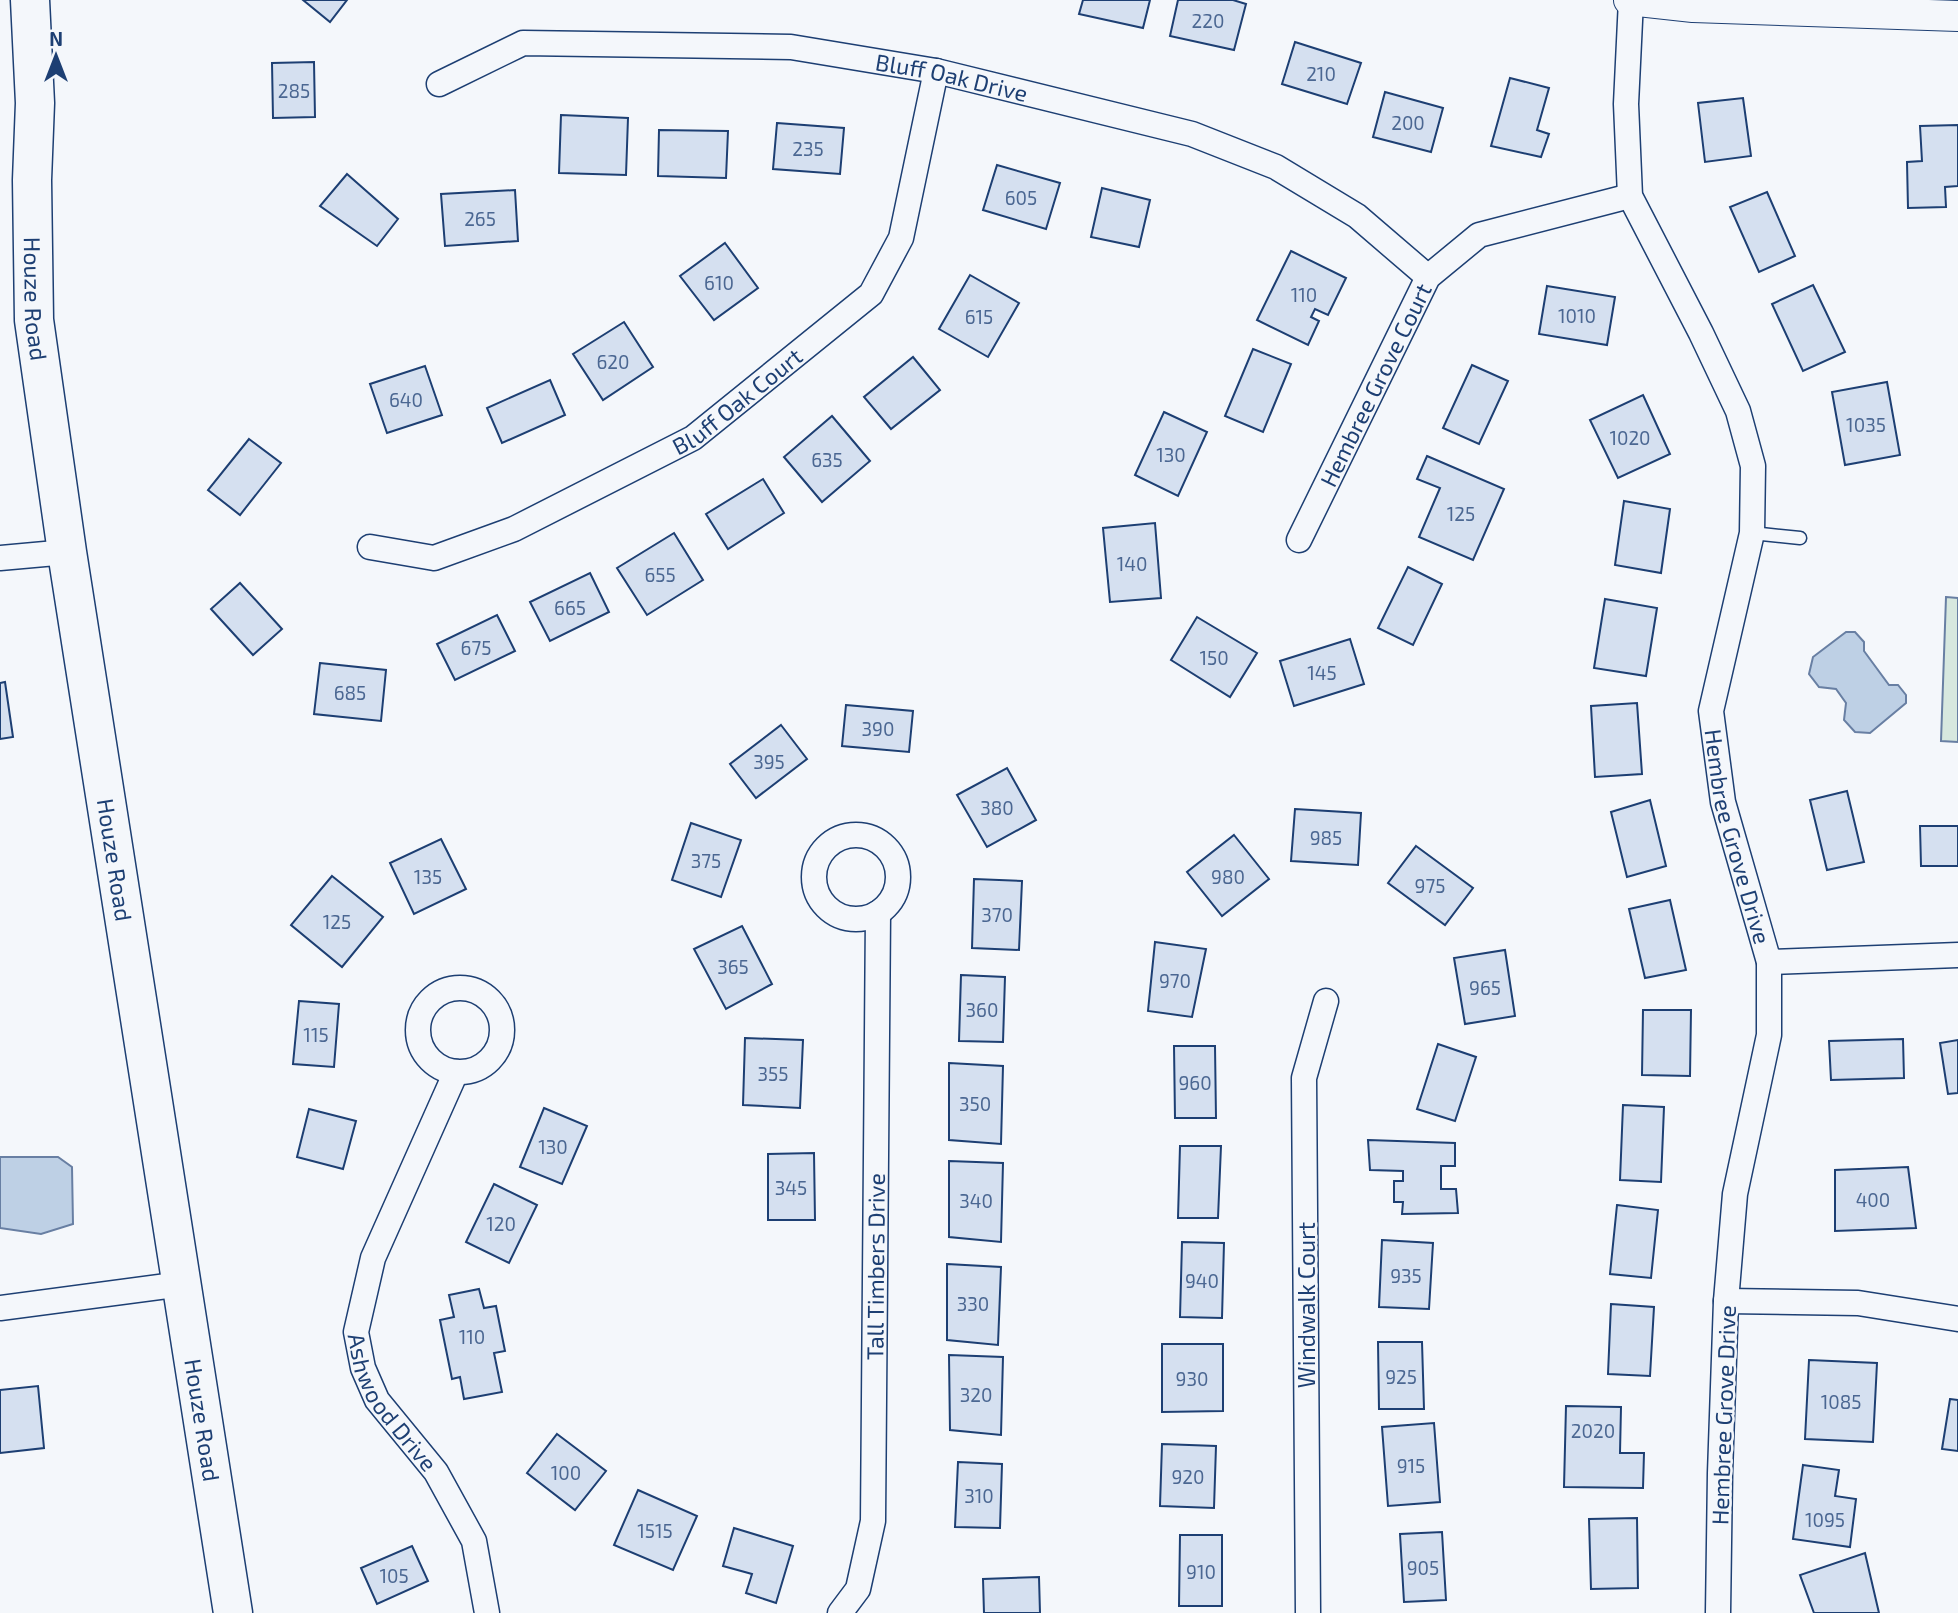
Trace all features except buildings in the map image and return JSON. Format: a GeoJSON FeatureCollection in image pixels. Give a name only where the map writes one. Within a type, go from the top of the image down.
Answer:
{"type":"FeatureCollection","features":[{"type":"Feature","properties":{"kind":"main road","name":"Houze Road"},"geometry":{"type":"LineString","coordinates":[[30,0],[35,103],[32,180],[34,320],[67,552],[233,1613]]}},
{"type":"Feature","properties":{"kind":"main road","name":"Houze Road"},"geometry":{"type":"LineString","coordinates":[[35,103],[50,0]]}},
{"type":"Feature","properties":{"kind":"street"},"geometry":{"type":"LineString","coordinates":[[1630,0],[1693,7],[1958,16]]}},
{"type":"Feature","properties":{"kind":"street","name":"Hembree Grove Drive"},"geometry":{"type":"LineString","coordinates":[[1630,0],[1626,104],[1630,196],[1738,411],[1753,466],[1752,533],[1711,711],[1723,802],[1769,962],[1769,1035],[1735,1194],[1726,1301],[1718,1613]]}},
{"type":"Feature","properties":{"kind":"street","name":"Bluff Oak Drive"},"geometry":{"type":"LineString","coordinates":[[439,84],[523,43],[790,47],[936,71],[1192,134],[1276,167],[1357,216],[1428,277]]}},
{"type":"Feature","properties":{"kind":"street","name":"Bluff Oak Court"},"geometry":{"type":"LineString","coordinates":[[370,547],[434,558],[514,528],[693,438],[870,294],[901,239],[936,71]]}},
{"type":"Feature","properties":{"kind":"street","name":"Hembree Grove Court"},"geometry":{"type":"LineString","coordinates":[[1299,540],[1428,277],[1479,235],[1630,196]]}},
{"type":"Feature","properties":{"kind":"street"},"geometry":{"type":"LineString","coordinates":[[0,558],[67,552]]}},
{"type":"Feature","properties":{"kind":"street","name":"Tall Timbers Drive"},"geometry":{"type":"LineString","coordinates":[[840,1613],[858,1590],[873,1521],[878,913]]}},
{"type":"Feature","properties":{"kind":"street"},"geometry":{"type":"LineString","coordinates":[[1769,962],[1958,955]]}},
{"type":"Feature","properties":{"kind":"street","name":"Windwalk Court"},"geometry":{"type":"LineString","coordinates":[[1308,1613],[1304,1079],[1326,1001]]}},
{"type":"Feature","properties":{"kind":"street","name":"Ashwood Drive"},"geometry":{"type":"LineString","coordinates":[[456,1072],[373,1258],[356,1332],[363,1368],[377,1400],[436,1472],[474,1541],[487,1613]]}},
{"type":"Feature","properties":{"kind":"street"},"geometry":{"type":"LineString","coordinates":[[0,1308],[182,1284]]}},
{"type":"Feature","properties":{"kind":"street"},"geometry":{"type":"LineString","coordinates":[[1726,1301],[1858,1303],[1958,1319]]}},
{"type":"Feature","properties":{"kind":"lane"},"geometry":{"type":"LineString","coordinates":[[1752,533],[1800,538]]}},
{"type":"Feature","properties":{"kind":"shaded area"},"geometry":{"type":"Polygon","coordinates":[[[1946,597],[1958,598],[1958,742],[1941,741],[1946,597]]]}},
{"type":"Feature","properties":{"kind":"water"},"geometry":{"type":"Polygon","coordinates":[[[1846,632],[1855,632],[1864,642],[1864,651],[1889,685],[1898,685],[1906,695],[1906,703],[1870,733],[1855,732],[1844,720],[1846,703],[1836,689],[1819,687],[1809,674],[1813,657],[1846,632]]]}},
{"type":"Feature","properties":{"kind":"water"},"geometry":{"type":"Polygon","coordinates":[[[0,1157],[58,1157],[72,1167],[73,1224],[41,1234],[0,1228],[0,1157]]]}}]}
